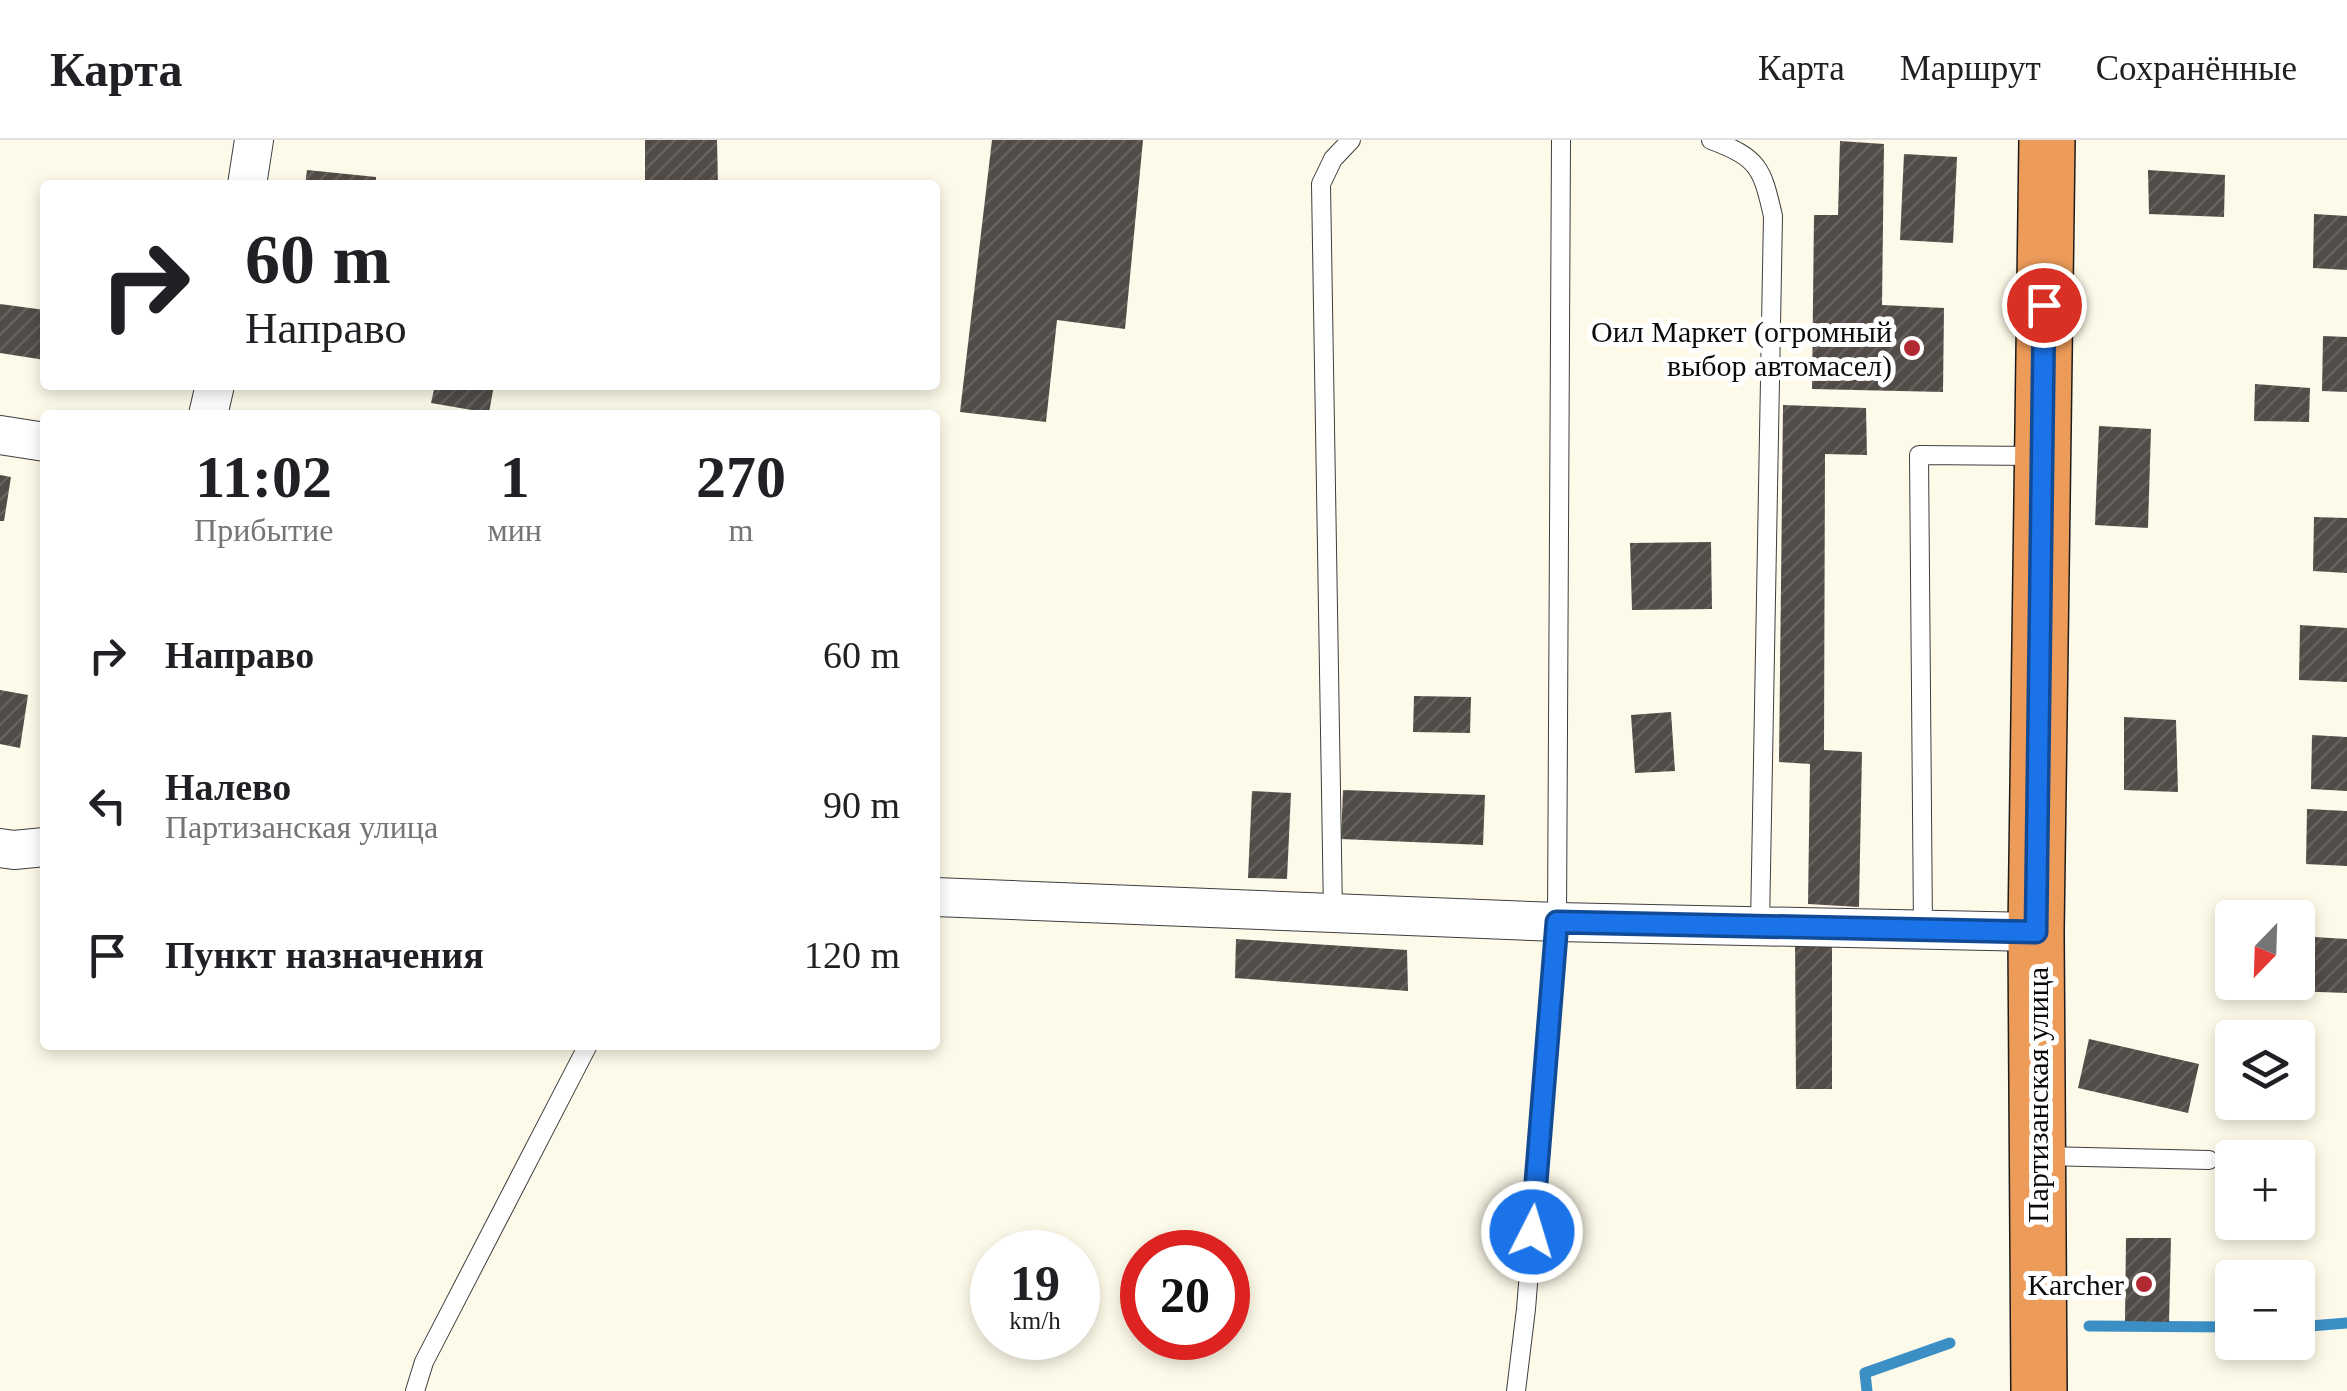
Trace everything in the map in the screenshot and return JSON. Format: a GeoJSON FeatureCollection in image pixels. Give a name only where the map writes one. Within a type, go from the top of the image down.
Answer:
{"type":"FeatureCollection","features":[{"type":"Feature","properties":{"kind":"highway","name":"Партизанская улица"},"geometry":{"type":"LineString","coordinates":[[2039,1391],[2036,932],[2046,140]]}},
{"type":"Feature","properties":{"kind":"street"},"geometry":{"type":"LineString","coordinates":[[248,180],[254,140]]}},
{"type":"Feature","properties":{"kind":"street"},"geometry":{"type":"LineString","coordinates":[[0,434],[40,441]]}},
{"type":"Feature","properties":{"kind":"street"},"geometry":{"type":"LineString","coordinates":[[0,848],[40,847]]}},
{"type":"Feature","properties":{"kind":"street"},"geometry":{"type":"LineString","coordinates":[[940,898],[1557,922],[2036,932]]}},
{"type":"Feature","properties":{"kind":"lane"},"geometry":{"type":"LineString","coordinates":[[1333,913],[1321,184],[1333,159],[1350,140]]}},
{"type":"Feature","properties":{"kind":"lane"},"geometry":{"type":"LineString","coordinates":[[1516,1391],[1557,922],[1561,140]]}},
{"type":"Feature","properties":{"kind":"lane"},"geometry":{"type":"LineString","coordinates":[[1712,140],[1742,152],[1764,177],[1773,216],[1760,925]]}},
{"type":"Feature","properties":{"kind":"lane"},"geometry":{"type":"LineString","coordinates":[[1922,929],[1920,455],[2042,456]]}},
{"type":"Feature","properties":{"kind":"lane"},"geometry":{"type":"LineString","coordinates":[[415,1391],[424,1362],[585,1050]]}},
{"type":"Feature","properties":{"kind":"lane"},"geometry":{"type":"LineString","coordinates":[[2038,1156],[2209,1160]]}},
{"type":"Feature","properties":{"kind":"building"},"geometry":{"type":"Polygon","coordinates":[[[645,140],[717,140],[718,180],[645,180],[645,140]]]}},
{"type":"Feature","properties":{"kind":"building"},"geometry":{"type":"Polygon","coordinates":[[[992,140],[1143,140],[1125,329],[1057,320],[1046,422],[960,412],[992,140]]]}},
{"type":"Feature","properties":{"kind":"building"},"geometry":{"type":"Polygon","coordinates":[[[1840,141],[1884,144],[1882,305],[1944,308],[1943,392],[1812,389],[1814,215],[1838,215],[1840,141]]]}},
{"type":"Feature","properties":{"kind":"building"},"geometry":{"type":"Polygon","coordinates":[[[1904,154],[1957,157],[1953,243],[1900,240],[1904,154]]]}},
{"type":"Feature","properties":{"kind":"building"},"geometry":{"type":"Polygon","coordinates":[[[307,170],[376,177],[376,180],[306,180],[307,170]]]}},
{"type":"Feature","properties":{"kind":"building"},"geometry":{"type":"Polygon","coordinates":[[[2148,170],[2225,175],[2224,217],[2149,214],[2148,170]]]}},
{"type":"Feature","properties":{"kind":"building"},"geometry":{"type":"Polygon","coordinates":[[[2314,214],[2347,216],[2347,270],[2313,268],[2314,214]]]}},
{"type":"Feature","properties":{"kind":"building"},"geometry":{"type":"Polygon","coordinates":[[[0,304],[40,309],[40,359],[0,353],[0,304]]]}},
{"type":"Feature","properties":{"kind":"building"},"geometry":{"type":"Polygon","coordinates":[[[2323,336],[2347,337],[2347,392],[2322,391],[2323,336]]]}},
{"type":"Feature","properties":{"kind":"building"},"geometry":{"type":"Polygon","coordinates":[[[2255,384],[2310,388],[2309,422],[2254,421],[2255,384]]]}},
{"type":"Feature","properties":{"kind":"building"},"geometry":{"type":"Polygon","coordinates":[[[434,390],[493,390],[490,410],[431,403],[434,390]]]}},
{"type":"Feature","properties":{"kind":"building"},"geometry":{"type":"Polygon","coordinates":[[[1783,405],[1866,408],[1867,455],[1825,454],[1824,750],[1862,752],[1859,907],[1808,904],[1810,764],[1779,762],[1783,405]]]}},
{"type":"Feature","properties":{"kind":"building"},"geometry":{"type":"Polygon","coordinates":[[[2099,426],[2151,429],[2148,528],[2095,525],[2099,426]]]}},
{"type":"Feature","properties":{"kind":"building"},"geometry":{"type":"Polygon","coordinates":[[[0,475],[11,477],[4,521],[0,521],[0,475]]]}},
{"type":"Feature","properties":{"kind":"building"},"geometry":{"type":"Polygon","coordinates":[[[2314,517],[2347,518],[2347,573],[2313,571],[2314,517]]]}},
{"type":"Feature","properties":{"kind":"building"},"geometry":{"type":"Polygon","coordinates":[[[1711,542],[1712,609],[1632,610],[1630,543],[1711,542]]]}},
{"type":"Feature","properties":{"kind":"building"},"geometry":{"type":"Polygon","coordinates":[[[2300,625],[2347,628],[2347,682],[2299,680],[2300,625]]]}},
{"type":"Feature","properties":{"kind":"building"},"geometry":{"type":"Polygon","coordinates":[[[0,690],[28,695],[20,748],[0,744],[0,690]]]}},
{"type":"Feature","properties":{"kind":"building"},"geometry":{"type":"Polygon","coordinates":[[[1414,696],[1471,697],[1470,733],[1413,732],[1414,696]]]}},
{"type":"Feature","properties":{"kind":"building"},"geometry":{"type":"Polygon","coordinates":[[[1671,712],[1675,771],[1635,773],[1631,715],[1671,712]]]}},
{"type":"Feature","properties":{"kind":"building"},"geometry":{"type":"Polygon","coordinates":[[[2124,717],[2176,720],[2178,792],[2124,790],[2124,717]]]}},
{"type":"Feature","properties":{"kind":"building"},"geometry":{"type":"Polygon","coordinates":[[[2312,735],[2347,737],[2347,791],[2311,789],[2312,735]]]}},
{"type":"Feature","properties":{"kind":"building"},"geometry":{"type":"Polygon","coordinates":[[[1343,790],[1485,795],[1483,845],[1341,839],[1343,790]]]}},
{"type":"Feature","properties":{"kind":"building"},"geometry":{"type":"Polygon","coordinates":[[[1252,791],[1291,793],[1287,879],[1248,878],[1252,791]]]}},
{"type":"Feature","properties":{"kind":"building"},"geometry":{"type":"Polygon","coordinates":[[[2307,809],[2347,811],[2347,866],[2306,864],[2307,809]]]}},
{"type":"Feature","properties":{"kind":"building"},"geometry":{"type":"Polygon","coordinates":[[[1832,935],[1832,1089],[1796,1089],[1795,936],[1832,935]]]}},
{"type":"Feature","properties":{"kind":"building"},"geometry":{"type":"Polygon","coordinates":[[[2315,937],[2347,939],[2347,993],[2315,992],[2315,937]]]}},
{"type":"Feature","properties":{"kind":"building"},"geometry":{"type":"Polygon","coordinates":[[[1236,939],[1407,950],[1408,991],[1235,978],[1236,939]]]}},
{"type":"Feature","properties":{"kind":"building"},"geometry":{"type":"Polygon","coordinates":[[[2089,1039],[2199,1064],[2188,1113],[2078,1088],[2089,1039]]]}},
{"type":"Feature","properties":{"kind":"building"},"geometry":{"type":"Polygon","coordinates":[[[2126,1238],[2171,1238],[2169,1322],[2125,1321],[2126,1238]]]}},
{"type":"Feature","properties":{"kind":"waterway"},"geometry":{"type":"LineString","coordinates":[[2315,1326],[2347,1323]]}},
{"type":"Feature","properties":{"kind":"waterway"},"geometry":{"type":"LineString","coordinates":[[2089,1326],[2215,1327]]}},
{"type":"Feature","properties":{"kind":"waterway"},"geometry":{"type":"LineString","coordinates":[[1867,1391],[1865,1373],[1950,1343]]}},
{"type":"Feature","properties":{"kind":"place","name":"Оил Маркет (огромный выбор автомасел)"},"geometry":{"type":"Point","coordinates":[1912,348]}},
{"type":"Feature","properties":{"kind":"place","name":"Karcher"},"geometry":{"type":"Point","coordinates":[2144,1284]}},
{"type":"Feature","properties":{"kind":"route"},"geometry":{"type":"LineString","coordinates":[[1532,1232],[1557,922],[2036,932],[2044,305]]}}]}
